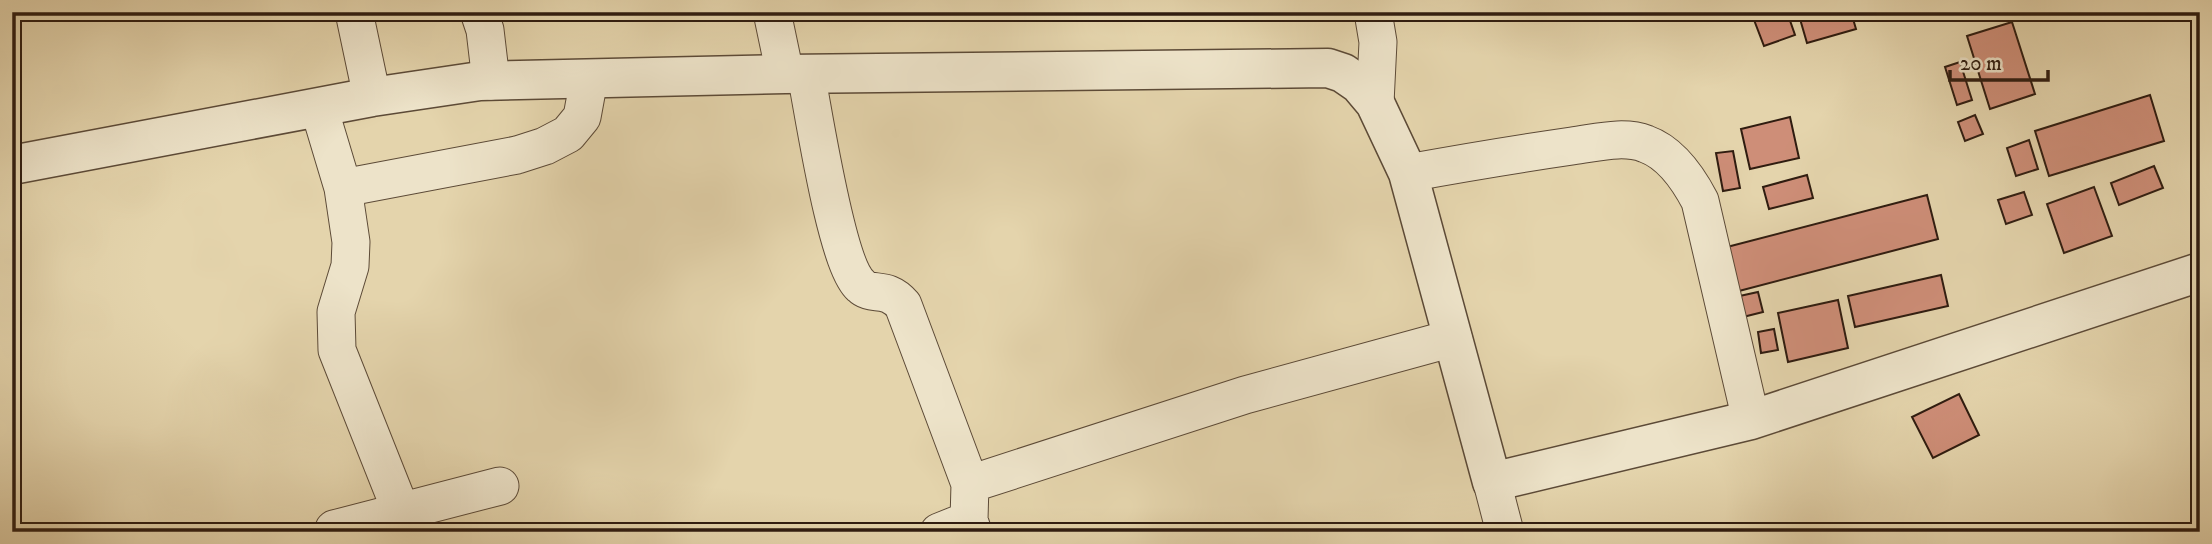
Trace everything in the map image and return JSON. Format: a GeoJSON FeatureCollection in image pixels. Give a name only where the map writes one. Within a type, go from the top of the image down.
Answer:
{"type":"FeatureCollection","features":[{"type":"Feature","properties":{"kind":"street"},"geometry":{"type":"LineString","coordinates":[[354,12],[372,97]]}},
{"type":"Feature","properties":{"kind":"street"},"geometry":{"type":"LineString","coordinates":[[480,12],[485,30],[491,81]]}},
{"type":"Feature","properties":{"kind":"street"},"geometry":{"type":"LineString","coordinates":[[772,12],[796,74],[841,246],[859,285],[866,290],[887,292],[903,305],[970,484],[960,528]]}},
{"type":"Feature","properties":{"kind":"street"},"geometry":{"type":"LineString","coordinates":[[1373,12],[1378,42],[1375,103]]}},
{"type":"Feature","properties":{"kind":"street"},"geometry":{"type":"LineString","coordinates":[[12,165],[372,97],[491,81],[796,74],[1328,68],[1343,73],[1359,84],[1375,103],[1408,173],[1505,532]]}},
{"type":"Feature","properties":{"kind":"street"},"geometry":{"type":"LineString","coordinates":[[343,188],[517,155],[545,146],[568,134],[582,117],[589,79]]}},
{"type":"Feature","properties":{"kind":"street"},"geometry":{"type":"LineString","coordinates":[[319,108],[343,188],[350,254],[350,266],[335,312],[337,350],[401,511]]}},
{"type":"Feature","properties":{"kind":"street"},"geometry":{"type":"LineString","coordinates":[[1408,173],[1508,155],[1629,139],[1648,144],[1666,155],[1690,181],[1700,201],[1751,420]]}},
{"type":"Feature","properties":{"kind":"street"},"geometry":{"type":"LineString","coordinates":[[1492,482],[1751,420],[2200,272]]}},
{"type":"Feature","properties":{"kind":"street"},"geometry":{"type":"LineString","coordinates":[[970,484],[1245,395],[1453,338]]}},
{"type":"Feature","properties":{"kind":"street"},"geometry":{"type":"LineString","coordinates":[[334,529],[499,486]]}},
{"type":"Feature","properties":{"kind":"building"},"geometry":{"type":"Polygon","coordinates":[[[1751,12],[1787,12],[1795,35],[1764,46],[1751,12]]]}},
{"type":"Feature","properties":{"kind":"building"},"geometry":{"type":"Polygon","coordinates":[[[1798,12],[1851,12],[1856,29],[1807,43],[1798,12]]]}},
{"type":"Feature","properties":{"kind":"building"},"geometry":{"type":"Polygon","coordinates":[[[2012,22],[2035,94],[1990,109],[1967,36],[2012,22]]]}},
{"type":"Feature","properties":{"kind":"building"},"geometry":{"type":"Polygon","coordinates":[[[1960,62],[1972,100],[1957,105],[1945,67],[1960,62]]]}},
{"type":"Feature","properties":{"kind":"building"},"geometry":{"type":"Polygon","coordinates":[[[2150,95],[2164,141],[2049,176],[2035,131],[2150,95]]]}},
{"type":"Feature","properties":{"kind":"building"},"geometry":{"type":"Polygon","coordinates":[[[1975,115],[1983,134],[1965,141],[1958,122],[1975,115]]]}},
{"type":"Feature","properties":{"kind":"building"},"geometry":{"type":"Polygon","coordinates":[[[1790,117],[1799,158],[1750,169],[1741,129],[1790,117]]]}},
{"type":"Feature","properties":{"kind":"building"},"geometry":{"type":"Polygon","coordinates":[[[2029,140],[2038,169],[2016,176],[2007,148],[2029,140]]]}},
{"type":"Feature","properties":{"kind":"building"},"geometry":{"type":"Polygon","coordinates":[[[1733,151],[1740,188],[1723,191],[1716,153],[1733,151]]]}},
{"type":"Feature","properties":{"kind":"building"},"geometry":{"type":"Polygon","coordinates":[[[2154,166],[2163,188],[2119,205],[2111,183],[2154,166]]]}},
{"type":"Feature","properties":{"kind":"building"},"geometry":{"type":"Polygon","coordinates":[[[1807,175],[1813,198],[1769,209],[1763,187],[1807,175]]]}},
{"type":"Feature","properties":{"kind":"building"},"geometry":{"type":"Polygon","coordinates":[[[2094,187],[2112,236],[2064,253],[2047,204],[2094,187]]]}},
{"type":"Feature","properties":{"kind":"building"},"geometry":{"type":"Polygon","coordinates":[[[2024,192],[2032,215],[2006,224],[1998,200],[2024,192]]]}},
{"type":"Feature","properties":{"kind":"building"},"geometry":{"type":"Polygon","coordinates":[[[1927,195],[1938,239],[1739,291],[1727,247],[1927,195]]]}},
{"type":"Feature","properties":{"kind":"building"},"geometry":{"type":"Polygon","coordinates":[[[1941,275],[1948,306],[1855,327],[1848,296],[1941,275]]]}},
{"type":"Feature","properties":{"kind":"building"},"geometry":{"type":"Polygon","coordinates":[[[1758,292],[1763,312],[1739,318],[1735,297],[1758,292]]]}},
{"type":"Feature","properties":{"kind":"building"},"geometry":{"type":"Polygon","coordinates":[[[1838,300],[1848,348],[1788,362],[1778,313],[1838,300]]]}},
{"type":"Feature","properties":{"kind":"building"},"geometry":{"type":"Polygon","coordinates":[[[1774,329],[1778,350],[1761,353],[1758,332],[1774,329]]]}},
{"type":"Feature","properties":{"kind":"building"},"geometry":{"type":"Polygon","coordinates":[[[1959,394],[1979,435],[1933,458],[1912,417],[1959,394]]]}}]}
